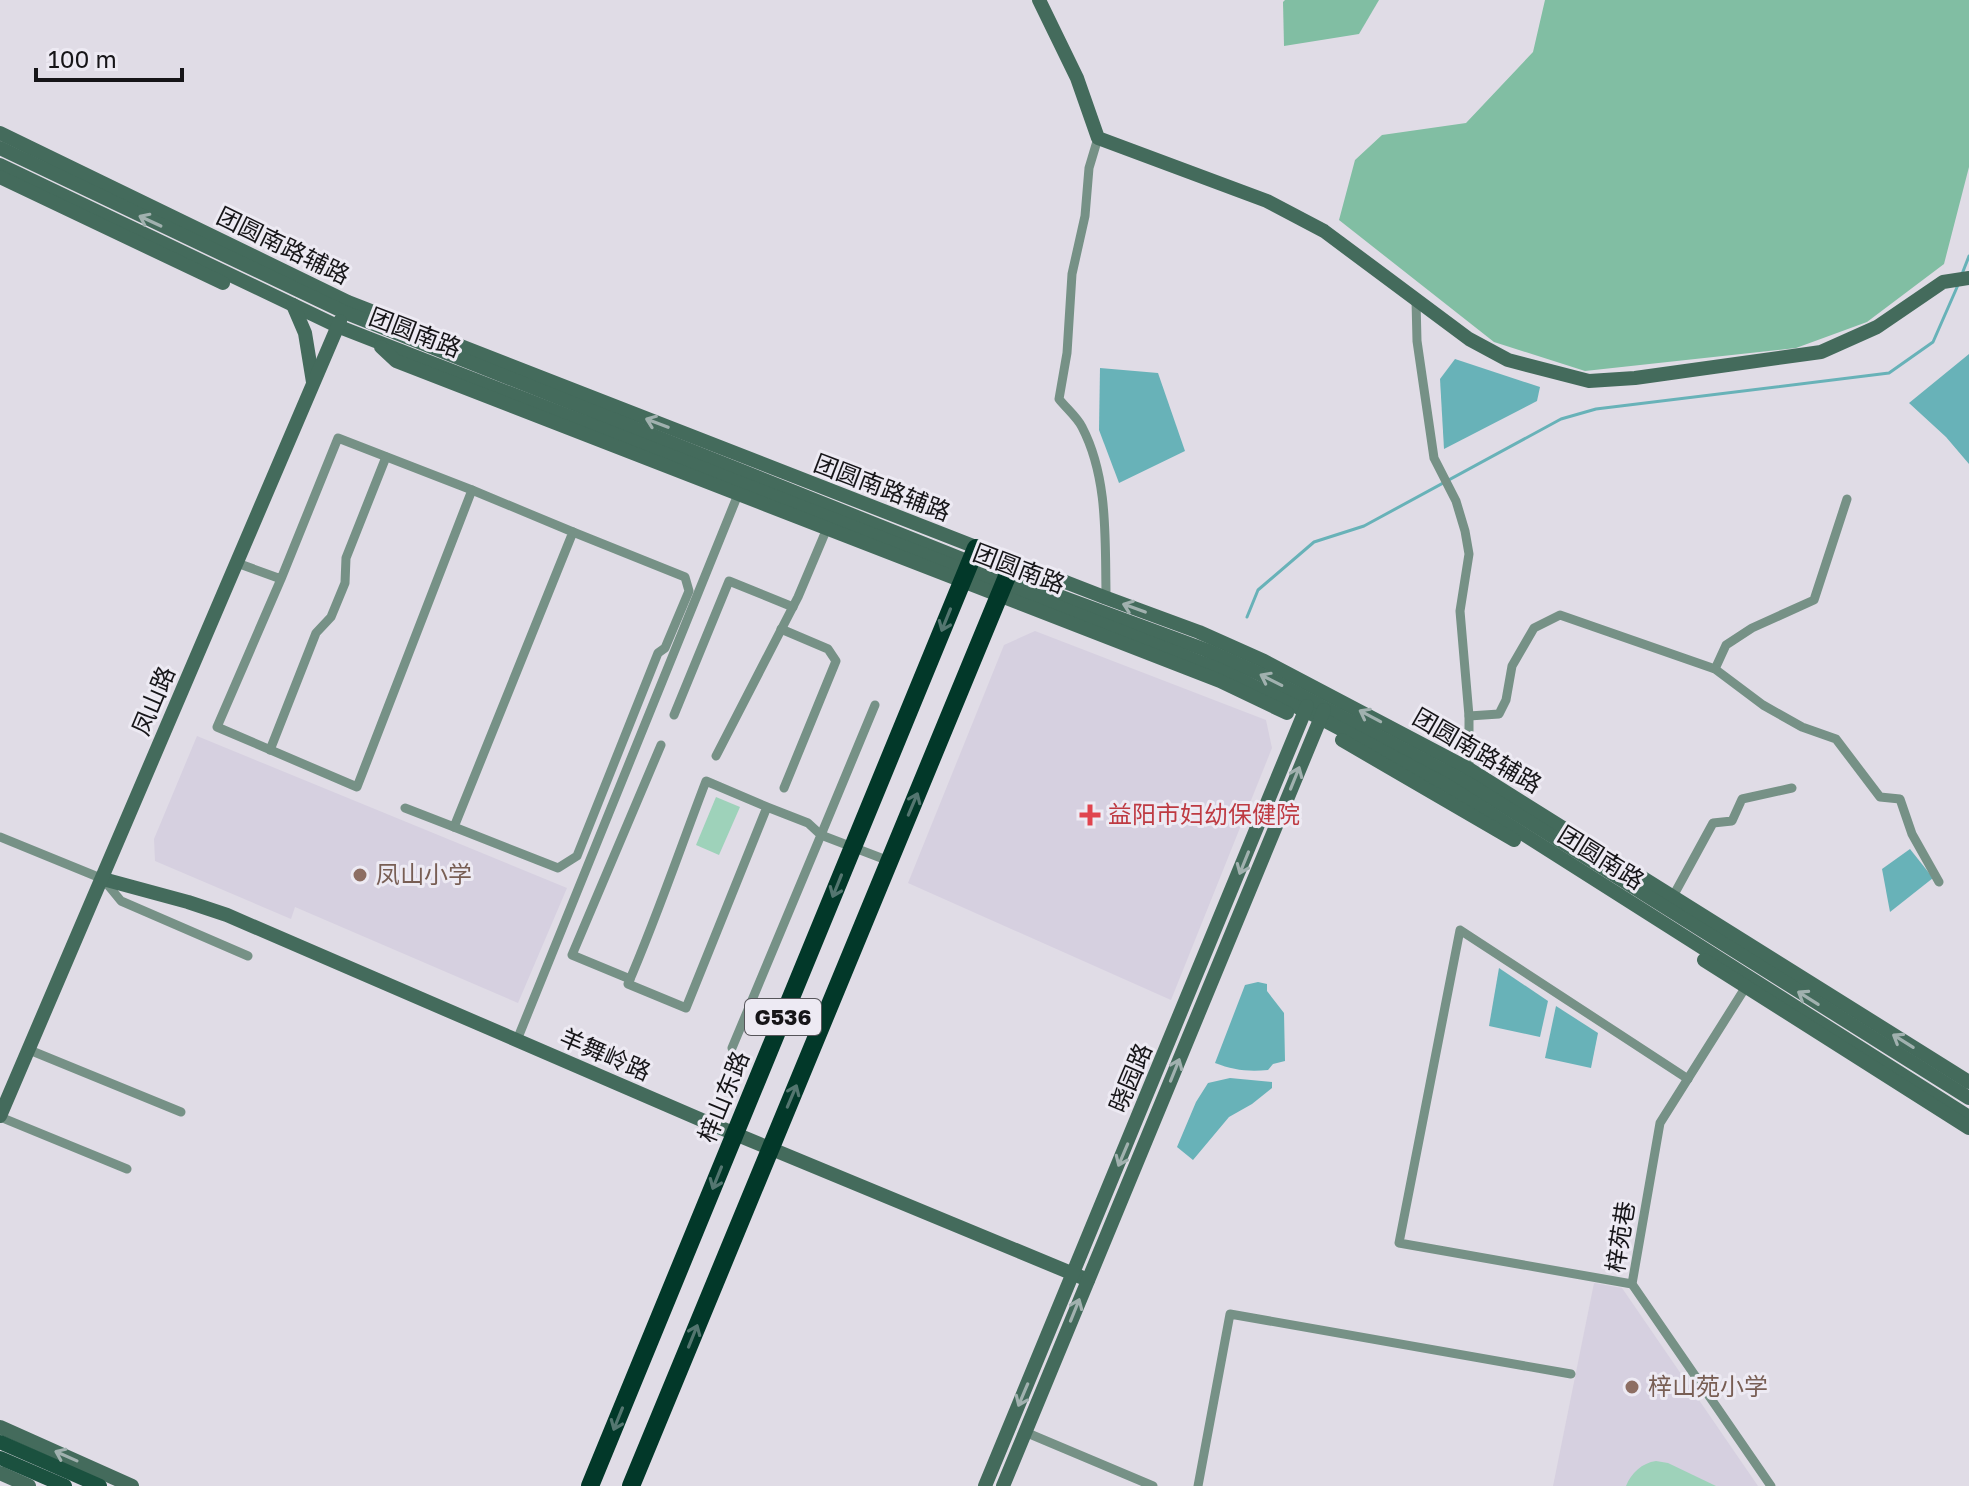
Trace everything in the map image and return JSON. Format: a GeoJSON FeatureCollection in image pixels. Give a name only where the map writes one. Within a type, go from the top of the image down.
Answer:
{"type":"FeatureCollection","features":[{"type":"Feature","properties":{"kind":"highway","name":"梓山东路"},"geometry":{"type":"LineString","coordinates":[[590,1486],[969,566]]}},
{"type":"Feature","properties":{"kind":"highway","name":"G536"},"geometry":{"type":"LineString","coordinates":[[631,1486],[1006,581]]}},
{"type":"Feature","properties":{"kind":"main road"},"geometry":{"type":"LineString","coordinates":[[0,1442],[100,1486]]}},
{"type":"Feature","properties":{"kind":"main road"},"geometry":{"type":"LineString","coordinates":[[0,1458],[65,1486]]}},
{"type":"Feature","properties":{"kind":"street"},"geometry":{"type":"LineString","coordinates":[[1039,0],[1077,78],[1098,138],[1089,168],[1085,216],[1072,274],[1067,353],[1059,399],[1081,425],[1097,466],[1104,517],[1106,591],[1102,604]]}},
{"type":"Feature","properties":{"kind":"street","name":"团圆南路辅路"},"geometry":{"type":"LineString","coordinates":[[0,133],[346,307],[1006,581],[1220,681],[1308,704]]}},
{"type":"Feature","properties":{"kind":"street"},"geometry":{"type":"LineString","coordinates":[[1098,138],[1267,201],[1324,231],[1469,339],[1508,360],[1589,381],[1635,378],[1821,352],[1877,327],[1943,282],[1963,279]]}},
{"type":"Feature","properties":{"kind":"street","name":"团圆南路"},"geometry":{"type":"LineString","coordinates":[[0,148],[346,307]]}},
{"type":"Feature","properties":{"kind":"street","name":"团圆南路"},"geometry":{"type":"LineString","coordinates":[[0,165],[337,326],[828,524],[969,566],[1308,704],[1469,777],[1969,1098]]}},
{"type":"Feature","properties":{"kind":"street","name":"团圆南路辅路"},"geometry":{"type":"LineString","coordinates":[[0,177],[261,301],[290,304]]}},
{"type":"Feature","properties":{"kind":"street"},"geometry":{"type":"LineString","coordinates":[[1416,300],[1417,341],[1434,458],[1465,531],[1469,554],[1460,611],[1469,716],[1469,777]]}},
{"type":"Feature","properties":{"kind":"street"},"geometry":{"type":"LineString","coordinates":[[290,304],[305,333],[313,382]]}},
{"type":"Feature","properties":{"kind":"street","name":"凤山路"},"geometry":{"type":"LineString","coordinates":[[0,1116],[346,307]]}},
{"type":"Feature","properties":{"kind":"street"},"geometry":{"type":"LineString","coordinates":[[405,808],[558,868],[577,856],[658,653],[665,648],[689,591],[685,577],[472,490],[338,438],[217,727],[357,787],[472,490]]}},
{"type":"Feature","properties":{"kind":"street"},"geometry":{"type":"LineString","coordinates":[[270,750],[316,633],[331,617],[345,583],[346,558],[386,457]]}},
{"type":"Feature","properties":{"kind":"street"},"geometry":{"type":"LineString","coordinates":[[517,1040],[740,490]]}},
{"type":"Feature","properties":{"kind":"street"},"geometry":{"type":"LineString","coordinates":[[1715,669],[1726,645],[1752,628],[1814,600],[1847,499]]}},
{"type":"Feature","properties":{"kind":"street"},"geometry":{"type":"LineString","coordinates":[[716,756],[793,607],[828,524]]}},
{"type":"Feature","properties":{"kind":"street"},"geometry":{"type":"LineString","coordinates":[[454,827],[573,532]]}},
{"type":"Feature","properties":{"kind":"street"},"geometry":{"type":"LineString","coordinates":[[237,563],[281,579]]}},
{"type":"Feature","properties":{"kind":"street"},"geometry":{"type":"LineString","coordinates":[[674,715],[729,581],[793,607]]}},
{"type":"Feature","properties":{"kind":"street","name":"团圆南路"},"geometry":{"type":"LineString","coordinates":[[1006,581],[1102,604]]}},
{"type":"Feature","properties":{"kind":"street","name":"团圆南路辅路"},"geometry":{"type":"LineString","coordinates":[[1102,604],[1199,632],[1324,712]]}},
{"type":"Feature","properties":{"kind":"street"},"geometry":{"type":"LineString","coordinates":[[1469,716],[1499,714],[1506,700],[1512,666],[1534,628],[1560,615],[1715,669],[1763,705],[1802,727],[1836,739],[1880,797],[1900,799],[1912,834],[1939,882]]}},
{"type":"Feature","properties":{"kind":"street"},"geometry":{"type":"LineString","coordinates":[[781,629],[828,649],[836,661],[784,788]]}},
{"type":"Feature","properties":{"kind":"street"},"geometry":{"type":"LineString","coordinates":[[1199,661],[1220,681]]}},
{"type":"Feature","properties":{"kind":"street","name":"晓园路"},"geometry":{"type":"LineString","coordinates":[[1003,1486],[1081,1277],[1308,704]]}},
{"type":"Feature","properties":{"kind":"street"},"geometry":{"type":"LineString","coordinates":[[732,1048],[875,705]]}},
{"type":"Feature","properties":{"kind":"street","name":"团圆南路"},"geometry":{"type":"LineString","coordinates":[[1324,712],[1446,785],[1748,983],[1969,1117]]}},
{"type":"Feature","properties":{"kind":"street","name":"晓园路"},"geometry":{"type":"LineString","coordinates":[[985,1486],[1081,1277],[1324,712]]}},
{"type":"Feature","properties":{"kind":"street"},"geometry":{"type":"LineString","coordinates":[[630,979],[572,955],[661,745]]}},
{"type":"Feature","properties":{"kind":"street"},"geometry":{"type":"LineString","coordinates":[[767,807],[686,1008],[628,984],[668,889],[706,781],[808,823],[821,835],[889,861]]}},
{"type":"Feature","properties":{"kind":"street"},"geometry":{"type":"LineString","coordinates":[[1792,788],[1742,799],[1732,821],[1713,823],[1669,903],[1969,1082]]}},
{"type":"Feature","properties":{"kind":"street"},"geometry":{"type":"LineString","coordinates":[[0,837],[103,879],[121,901],[248,956]]}},
{"type":"Feature","properties":{"kind":"street","name":"羊舞岭路"},"geometry":{"type":"LineString","coordinates":[[103,879],[227,915],[770,1149],[1081,1277]]}},
{"type":"Feature","properties":{"kind":"street"},"geometry":{"type":"LineString","coordinates":[[1632,1284],[1399,1243],[1460,930],[1688,1079]]}},
{"type":"Feature","properties":{"kind":"street"},"geometry":{"type":"LineString","coordinates":[[1748,983],[1969,1128]]}},
{"type":"Feature","properties":{"kind":"street","name":"梓苑巷"},"geometry":{"type":"LineString","coordinates":[[1748,983],[1660,1123],[1632,1284],[1771,1486]]}},
{"type":"Feature","properties":{"kind":"street"},"geometry":{"type":"LineString","coordinates":[[27,1049],[181,1112]]}},
{"type":"Feature","properties":{"kind":"street"},"geometry":{"type":"LineString","coordinates":[[0,1116],[127,1169]]}},
{"type":"Feature","properties":{"kind":"street"},"geometry":{"type":"LineString","coordinates":[[1198,1486],[1230,1314],[1571,1374]]}},
{"type":"Feature","properties":{"kind":"street"},"geometry":{"type":"LineString","coordinates":[[0,1427],[132,1486]]}},
{"type":"Feature","properties":{"kind":"street"},"geometry":{"type":"LineString","coordinates":[[1025,1432],[1153,1486]]}},
{"type":"Feature","properties":{"kind":"street"},"geometry":{"type":"LineString","coordinates":[[0,1473],[29,1486]]}},
{"type":"Feature","properties":{"kind":"shaded area","name":"益阳市妇幼保健院"},"geometry":{"type":"Polygon","coordinates":[[[1035,631],[1266,720],[1272,748],[1171,1000],[908,883],[1004,645],[1035,631]]]}},
{"type":"Feature","properties":{"kind":"shaded area","name":"凤山小学"},"geometry":{"type":"Polygon","coordinates":[[[197,736],[567,888],[518,1003],[295,907],[291,919],[155,861],[154,839],[197,736]]]}},
{"type":"Feature","properties":{"kind":"shaded area","name":"梓山苑小学"},"geometry":{"type":"Polygon","coordinates":[[[1594,1283],[1622,1288],[1758,1486],[1553,1486],[1594,1283]]]}},
{"type":"Feature","properties":{"kind":"green space"},"geometry":{"type":"Polygon","coordinates":[[[1285,0],[1379,0],[1359,34],[1284,46],[1285,0]]]}},
{"type":"Feature","properties":{"kind":"green space"},"geometry":{"type":"Polygon","coordinates":[[[1545,0],[1969,0],[1969,167],[1944,264],[1867,322],[1796,348],[1585,371],[1494,342],[1339,220],[1355,160],[1382,135],[1466,123],[1533,52],[1545,0]]]}},
{"type":"Feature","properties":{"kind":"green space"},"geometry":{"type":"Polygon","coordinates":[[[716,797],[740,807],[719,855],[696,845],[716,797]]]}},
{"type":"Feature","properties":{"kind":"green space"},"geometry":{"type":"Polygon","coordinates":[[[1656,1461],[1668,1463],[1716,1486],[1626,1486],[1638,1469],[1656,1461]]]}},
{"type":"Feature","properties":{"kind":"water"},"geometry":{"type":"Polygon","coordinates":[[[1969,354],[1969,464],[1946,437],[1909,403],[1969,354]]]}},
{"type":"Feature","properties":{"kind":"water"},"geometry":{"type":"Polygon","coordinates":[[[1455,359],[1540,387],[1537,401],[1444,449],[1440,379],[1455,359]]]}},
{"type":"Feature","properties":{"kind":"water"},"geometry":{"type":"Polygon","coordinates":[[[1100,368],[1158,373],[1185,451],[1119,483],[1099,430],[1100,368]]]}},
{"type":"Feature","properties":{"kind":"water"},"geometry":{"type":"Polygon","coordinates":[[[1910,849],[1933,878],[1890,912],[1882,869],[1910,849]]]}},
{"type":"Feature","properties":{"kind":"water"},"geometry":{"type":"Polygon","coordinates":[[[1499,968],[1548,1001],[1540,1037],[1489,1026],[1499,968]]]}},
{"type":"Feature","properties":{"kind":"water"},"geometry":{"type":"Polygon","coordinates":[[[1258,982],[1267,984],[1267,991],[1284,1013],[1285,1061],[1261,1071],[1241,1070],[1215,1063],[1245,985],[1258,982]]]}},
{"type":"Feature","properties":{"kind":"water"},"geometry":{"type":"Polygon","coordinates":[[[1556,1006],[1598,1033],[1591,1068],[1545,1058],[1556,1006]]]}},
{"type":"Feature","properties":{"kind":"water"},"geometry":{"type":"Polygon","coordinates":[[[1230,1078],[1272,1082],[1272,1088],[1229,1117],[1193,1160],[1177,1147],[1196,1102],[1208,1083],[1230,1078]]]}},
{"type":"Feature","properties":{"kind":"waterway"},"geometry":{"type":"LineString","coordinates":[[1962,274],[1969,256]]}},
{"type":"Feature","properties":{"kind":"waterway"},"geometry":{"type":"LineString","coordinates":[[1247,617],[1258,590],[1314,542],[1364,526],[1561,419],[1596,409],[1889,373],[1933,342],[1958,285]]}},
{"type":"Feature","properties":{"kind":"place","name":"益阳市妇幼保健院"},"geometry":{"type":"Point","coordinates":[1090,815]}},
{"type":"Feature","properties":{"kind":"place","name":"凤山小学"},"geometry":{"type":"Point","coordinates":[360,875]}},
{"type":"Feature","properties":{"kind":"place","name":"梓山苑小学"},"geometry":{"type":"Point","coordinates":[1632,1387]}}]}
